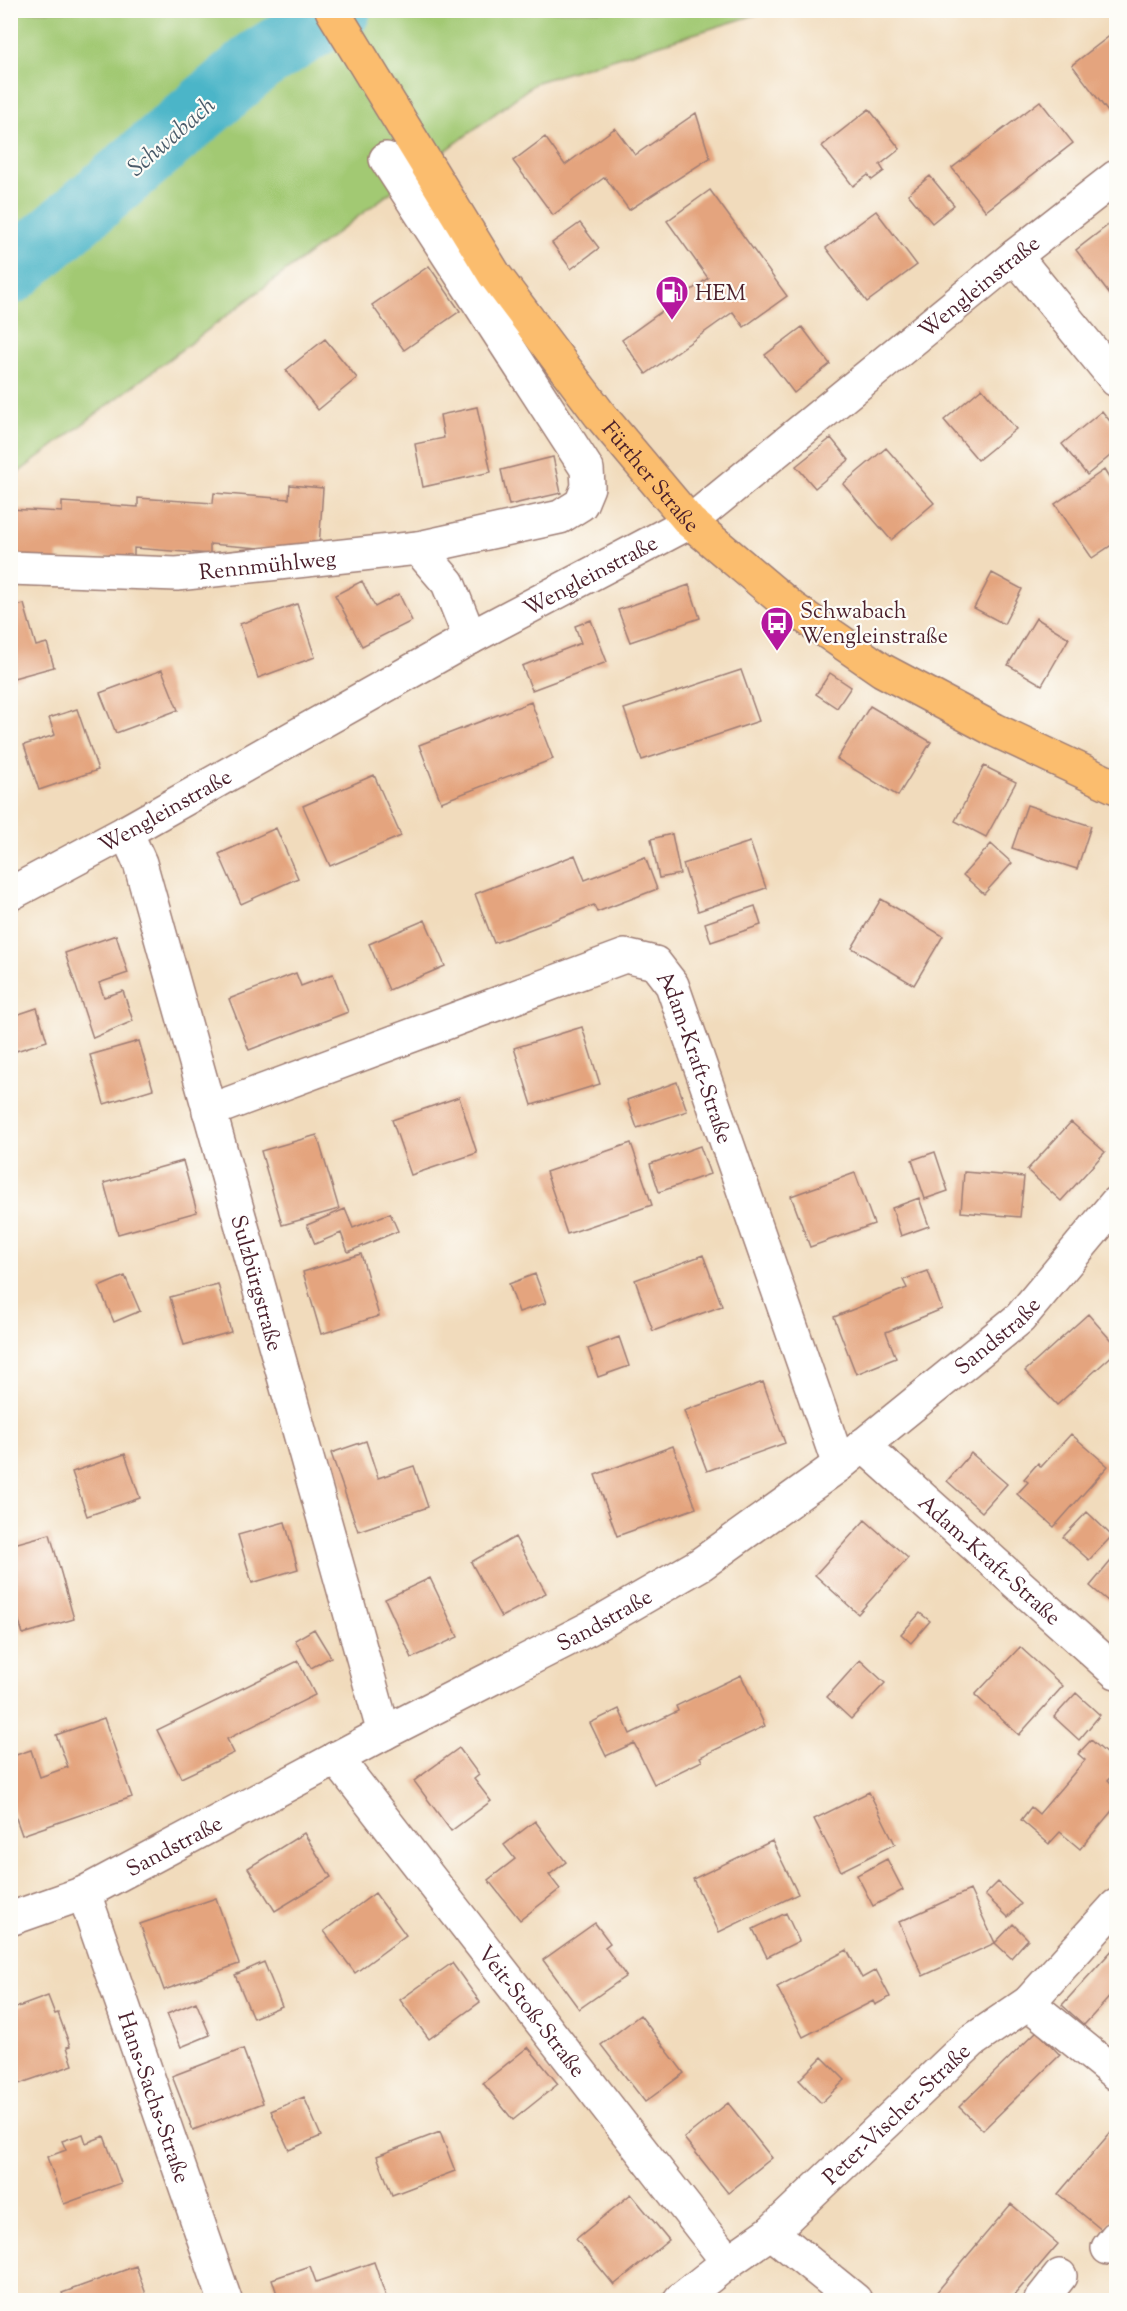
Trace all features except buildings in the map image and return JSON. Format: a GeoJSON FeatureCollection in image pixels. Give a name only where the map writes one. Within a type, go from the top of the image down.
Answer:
{"type":"FeatureCollection","features":[{"type":"Feature","properties":{"kind":"main road","name":"Fürther Straße"},"geometry":{"type":"LineString","coordinates":[[332,10],[494,274],[600,415],[690,522],[792,608],[882,670],[995,730],[1116,787]]}},
{"type":"Feature","properties":{"kind":"street","name":"Rennmühlweg"},"geometry":{"type":"LineString","coordinates":[[10,568],[177,574],[418,548],[560,517],[581,504],[588,487],[587,469],[386,159]]}},
{"type":"Feature","properties":{"kind":"street","name":"Wengleinstraße"},"geometry":{"type":"LineString","coordinates":[[10,894],[126,832],[470,638],[690,522],[1015,256],[1116,177]]}},
{"type":"Feature","properties":{"kind":"street"},"geometry":{"type":"LineString","coordinates":[[1015,256],[1116,381]]}},
{"type":"Feature","properties":{"kind":"street"},"geometry":{"type":"LineString","coordinates":[[418,548],[448,583],[470,638]]}},
{"type":"Feature","properties":{"kind":"street","name":"Sulzbürgstraße"},"geometry":{"type":"LineString","coordinates":[[126,832],[140,864],[384,1733]]}},
{"type":"Feature","properties":{"kind":"street","name":"Adam-Kraft-Straße"},"geometry":{"type":"LineString","coordinates":[[209,1111],[626,956],[655,963],[672,985],[851,1455],[1116,1672]]}},
{"type":"Feature","properties":{"kind":"street","name":"Sandstraße"},"geometry":{"type":"LineString","coordinates":[[10,1919],[84,1893],[336,1758],[590,1628],[701,1564],[851,1455],[1020,1318],[1116,1203]]}},
{"type":"Feature","properties":{"kind":"street","name":"Veit-Stoß-Straße"},"geometry":{"type":"LineString","coordinates":[[336,1758],[728,2262]]}},
{"type":"Feature","properties":{"kind":"street","name":"Hans-Sachs-Straße"},"geometry":{"type":"LineString","coordinates":[[84,1893],[225,2301]]}},
{"type":"Feature","properties":{"kind":"street","name":"Peter-Vischer-Straße"},"geometry":{"type":"LineString","coordinates":[[680,2301],[728,2262],[771,2232],[972,2041],[1028,2003],[1116,1906]]}},
{"type":"Feature","properties":{"kind":"street"},"geometry":{"type":"LineString","coordinates":[[1028,2003],[1116,2074]]}},
{"type":"Feature","properties":{"kind":"street"},"geometry":{"type":"LineString","coordinates":[[771,2232],[855,2301]]}},
{"type":"Feature","properties":{"kind":"green space"},"geometry":{"type":"Polygon","coordinates":[[[11,11],[768,11],[537,82],[11,478],[11,11]]]}},
{"type":"Feature","properties":{"kind":"waterway","name":"Schwabach"},"geometry":{"type":"LineString","coordinates":[[10,273],[258,61],[339,10]]}},
{"type":"Feature","properties":{"kind":"place","name":"HEM"},"geometry":{"type":"Point","coordinates":[672,321]}},
{"type":"Feature","properties":{"kind":"place","name":"Schwabach Wengleinstraße"},"geometry":{"type":"Point","coordinates":[777,652]}}]}
